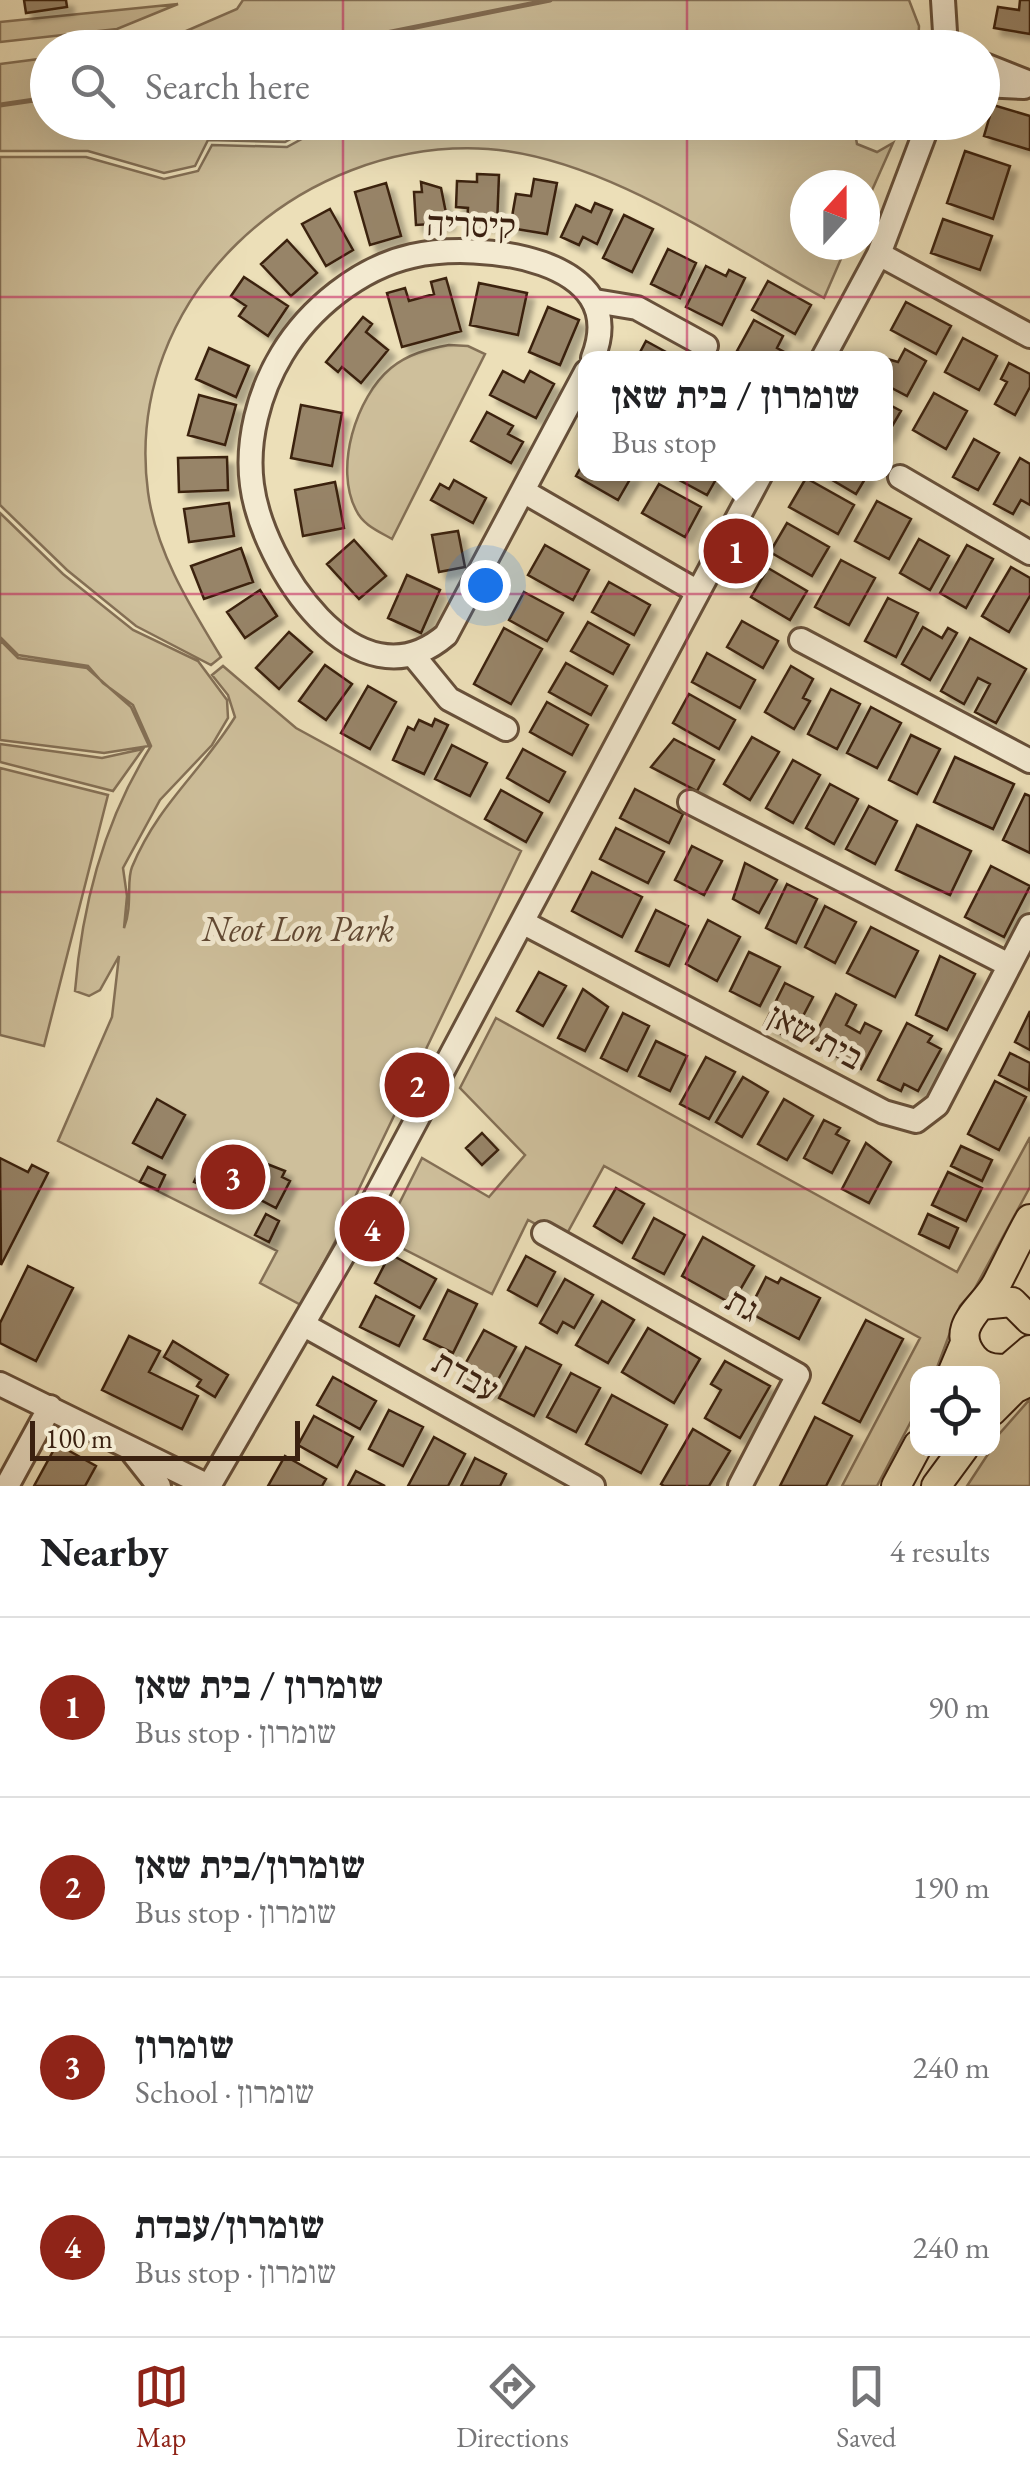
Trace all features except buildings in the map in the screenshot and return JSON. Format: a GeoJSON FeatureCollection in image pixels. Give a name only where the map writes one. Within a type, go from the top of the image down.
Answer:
{"type":"FeatureCollection","features":[{"type":"Feature","properties":{"kind":"main road"},"geometry":{"type":"LineString","coordinates":[[955,1366],[965,1344],[967,1322],[1030,1220]]}},
{"type":"Feature","properties":{"kind":"main road"},"geometry":{"type":"LineString","coordinates":[[981,1305],[1012,1302],[1030,1320]]}},
{"type":"Feature","properties":{"kind":"main road"},"geometry":{"type":"LineString","coordinates":[[965,1344],[978,1362],[1017,1369],[1014,1388],[1000,1403]]}},
{"type":"Feature","properties":{"kind":"main road"},"geometry":{"type":"LineString","coordinates":[[896,1486],[912,1456]]}},
{"type":"Feature","properties":{"kind":"main road"},"geometry":{"type":"LineString","coordinates":[[934,1486],[948,1456]]}},
{"type":"Feature","properties":{"kind":"main road"},"geometry":{"type":"LineString","coordinates":[[934,1486],[958,1456]]}},
{"type":"Feature","properties":{"kind":"street"},"geometry":{"type":"LineString","coordinates":[[942,0],[944,30]]}},
{"type":"Feature","properties":{"kind":"street"},"geometry":{"type":"LineString","coordinates":[[1000,72],[1030,85]]}},
{"type":"Feature","properties":{"kind":"street"},"geometry":{"type":"LineString","coordinates":[[1000,84],[1030,85]]}},
{"type":"Feature","properties":{"kind":"street"},"geometry":{"type":"LineString","coordinates":[[880,251],[922,140]]}},
{"type":"Feature","properties":{"kind":"street","name":"קיסריה"},"geometry":{"type":"LineString","coordinates":[[413,655],[364,649],[320,621],[282,572],[265,539],[252,482],[251,448],[257,415],[281,355],[320,306],[377,269],[410,256],[450,251],[522,258],[572,278],[595,300],[637,308],[706,346]]}},
{"type":"Feature","properties":{"kind":"street"},"geometry":{"type":"LineString","coordinates":[[880,255],[1030,336]]}},
{"type":"Feature","properties":{"kind":"street"},"geometry":{"type":"LineString","coordinates":[[827,351],[876,260]]}},
{"type":"Feature","properties":{"kind":"street"},"geometry":{"type":"LineString","coordinates":[[595,300],[601,322],[595,351]]}},
{"type":"Feature","properties":{"kind":"street"},"geometry":{"type":"LineString","coordinates":[[506,729],[449,698],[413,655],[446,635],[578,387]]}},
{"type":"Feature","properties":{"kind":"street"},"geometry":{"type":"LineString","coordinates":[[900,478],[1030,553]]}},
{"type":"Feature","properties":{"kind":"street"},"geometry":{"type":"LineString","coordinates":[[0,1384],[209,1486],[304,1325],[757,481]]}},
{"type":"Feature","properties":{"kind":"street"},"geometry":{"type":"LineString","coordinates":[[523,491],[698,592]]}},
{"type":"Feature","properties":{"kind":"street"},"geometry":{"type":"LineString","coordinates":[[801,640],[1030,761]]}},
{"type":"Feature","properties":{"kind":"street"},"geometry":{"type":"LineString","coordinates":[[690,802],[1009,965]]}},
{"type":"Feature","properties":{"kind":"street","name":"בית שאן"},"geometry":{"type":"LineString","coordinates":[[522,922],[884,1112],[916,1120],[937,1106],[1030,926]]}},
{"type":"Feature","properties":{"kind":"street","name":"גת"},"geometry":{"type":"LineString","coordinates":[[544,1234],[798,1375],[740,1486]]}},
{"type":"Feature","properties":{"kind":"street","name":"עבדת"},"geometry":{"type":"LineString","coordinates":[[304,1325],[593,1486]]}},
{"type":"Feature","properties":{"kind":"street"},"geometry":{"type":"LineString","coordinates":[[7,1486],[50,1407]]}},
{"type":"Feature","properties":{"kind":"street"},"geometry":{"type":"LineString","coordinates":[[127,1446],[159,1486]]}},
{"type":"Feature","properties":{"kind":"green space"},"geometry":{"type":"Polygon","coordinates":[[[243,0],[909,0],[919,26],[919,30],[189,30],[237,9],[243,0]]]}},
{"type":"Feature","properties":{"kind":"green space"},"geometry":{"type":"Polygon","coordinates":[[[178,4],[117,29],[30,30],[30,39],[0,42],[0,22],[178,4]]]}},
{"type":"Feature","properties":{"kind":"green space"},"geometry":{"type":"Polygon","coordinates":[[[30,60],[30,140],[208,140],[195,166],[164,173],[88,151],[0,151],[0,64],[30,60]]]}},
{"type":"Feature","properties":{"kind":"green space"},"geometry":{"type":"Polygon","coordinates":[[[208,140],[289,140],[285,142],[208,140]]]}},
{"type":"Feature","properties":{"kind":"green space"},"geometry":{"type":"Polygon","coordinates":[[[300,140],[856,140],[857,144],[877,152],[893,143],[880,172],[790,170],[790,260],[840,260],[824,298],[619,185],[531,155],[488,149],[418,152],[351,170],[291,201],[237,243],[194,295],[164,355],[147,421],[152,514],[176,578],[221,657],[211,665],[136,626],[67,570],[0,505],[0,157],[86,157],[164,179],[198,171],[212,145],[287,147],[300,140]]]}},
{"type":"Feature","properties":{"kind":"green space"},"geometry":{"type":"Polygon","coordinates":[[[449,345],[468,346],[485,354],[392,539],[367,524],[356,510],[347,474],[352,434],[368,397],[391,368],[418,353],[449,345]]]}},
{"type":"Feature","properties":{"kind":"green space","name":"Neot Lon Park"},"geometry":{"type":"Polygon","coordinates":[[[0,513],[63,574],[133,630],[198,661],[227,700],[228,718],[212,745],[160,800],[123,868],[127,896],[124,928],[130,873],[142,845],[235,717],[228,695],[212,675],[223,666],[296,728],[521,851],[356,1195],[359,1197],[301,1305],[260,1283],[277,1251],[58,1141],[112,1017],[119,956],[100,990],[89,996],[75,991],[90,895],[121,803],[151,746],[133,705],[103,683],[88,666],[18,655],[0,637],[0,513]]]}},
{"type":"Feature","properties":{"kind":"green space"},"geometry":{"type":"Polygon","coordinates":[[[0,640],[18,658],[87,668],[131,707],[149,746],[104,753],[0,740],[0,640]]]}},
{"type":"Feature","properties":{"kind":"green space"},"geometry":{"type":"Polygon","coordinates":[[[0,744],[102,758],[143,749],[113,791],[0,762],[0,744]]]}},
{"type":"Feature","properties":{"kind":"green space"},"geometry":{"type":"Polygon","coordinates":[[[0,768],[108,795],[44,1046],[0,1035],[0,768]]]}},
{"type":"Feature","properties":{"kind":"green space"},"geometry":{"type":"Polygon","coordinates":[[[496,1018],[957,1272],[1030,1137],[1030,1187],[974,1290],[960,1306],[938,1366],[910,1366],[910,1423],[877,1486],[842,1486],[920,1338],[604,1166],[564,1239],[528,1220],[492,1294],[382,1238],[422,1158],[489,1197],[525,1155],[460,1088],[496,1018]]]}},
{"type":"Feature","properties":{"kind":"green space"},"geometry":{"type":"Polygon","coordinates":[[[1030,1399],[1030,1486],[967,1486],[987,1456],[1000,1456],[1000,1433],[1030,1399]]]}},
{"type":"Feature","properties":{"kind":"waterway"},"geometry":{"type":"LineString","coordinates":[[401,30],[550,0]]}},
{"type":"Feature","properties":{"kind":"waterway"},"geometry":{"type":"LineString","coordinates":[[0,105],[30,101]]}},
{"type":"Feature","properties":{"kind":"place","name":"שומרון / בית שאן"},"geometry":{"type":"Point","coordinates":[736,551]}},
{"type":"Feature","properties":{"kind":"place","name":"שומרון/בית שאן"},"geometry":{"type":"Point","coordinates":[417,1085]}},
{"type":"Feature","properties":{"kind":"place","name":"שומרון"},"geometry":{"type":"Point","coordinates":[233,1177]}},
{"type":"Feature","properties":{"kind":"place","name":"שומרון/עבדת"},"geometry":{"type":"Point","coordinates":[372,1229]}}]}
